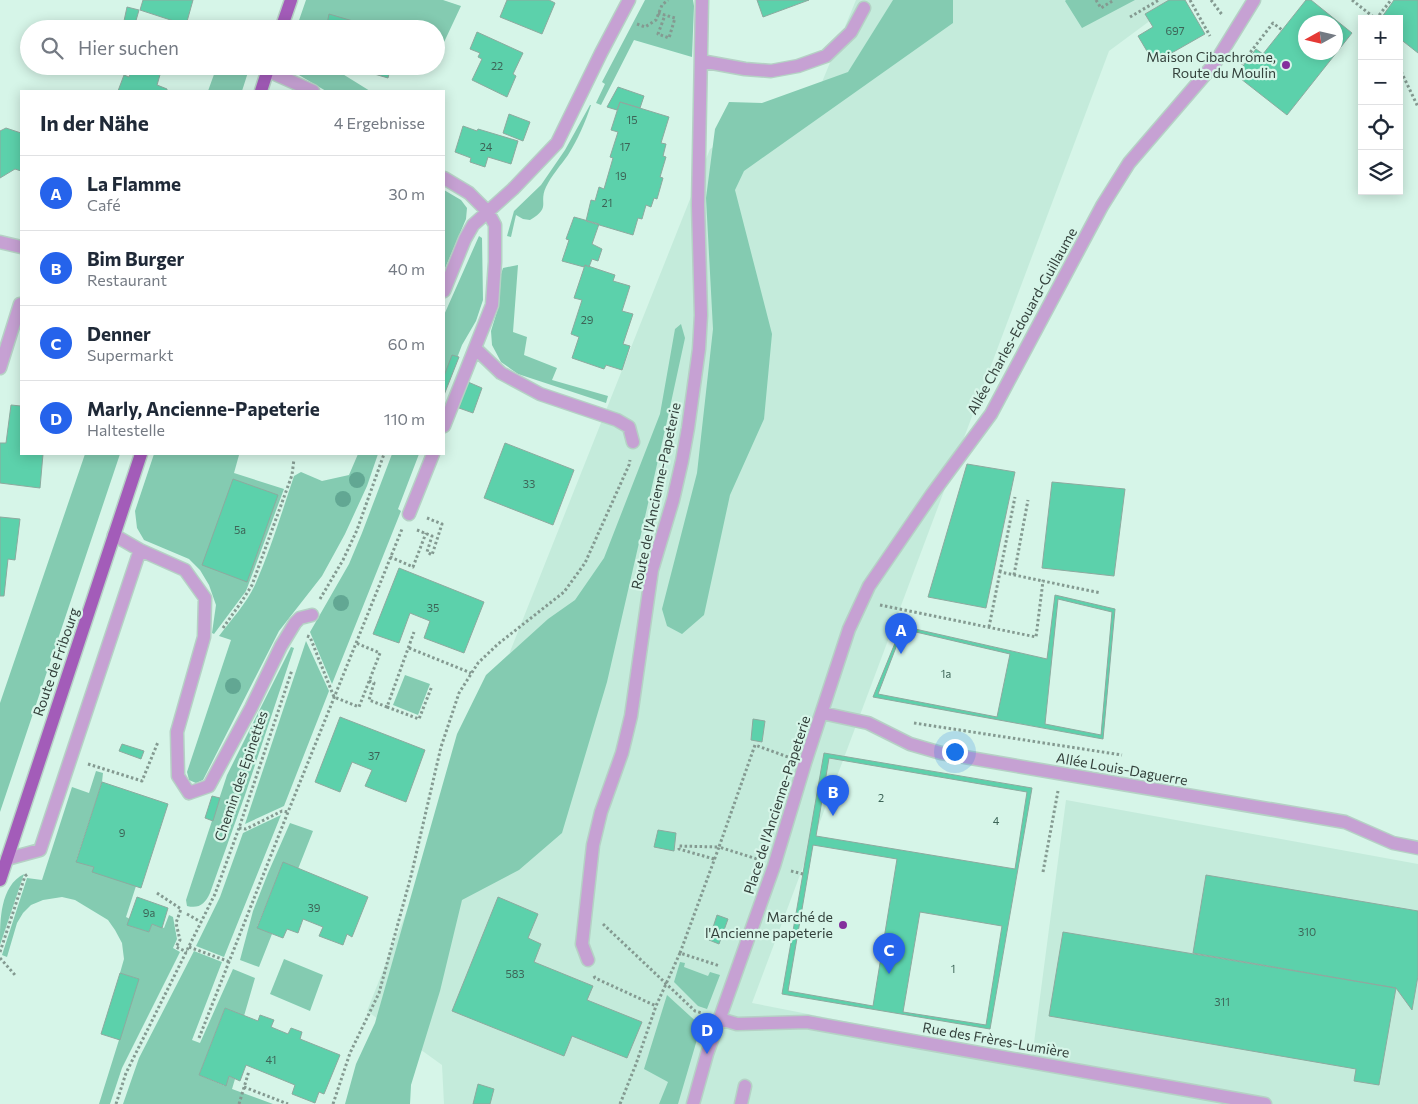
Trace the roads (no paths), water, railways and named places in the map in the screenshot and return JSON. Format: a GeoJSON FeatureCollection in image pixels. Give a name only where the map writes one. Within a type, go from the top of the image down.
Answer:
{"type":"FeatureCollection","features":[{"type":"Feature","properties":{"kind":"main road"},"geometry":{"type":"LineString","coordinates":[[284,20],[291,0]]}},
{"type":"Feature","properties":{"kind":"main road"},"geometry":{"type":"LineString","coordinates":[[261,90],[266,75]]}},
{"type":"Feature","properties":{"kind":"main road","name":"Route de Fribourg"},"geometry":{"type":"LineString","coordinates":[[0,880],[141,455]]}},
{"type":"Feature","properties":{"kind":"street"},"geometry":{"type":"LineString","coordinates":[[445,289],[465,239],[473,225],[513,190],[557,143],[629,0]]}},
{"type":"Feature","properties":{"kind":"street","name":"Route de l'Ancienne-Papeterie"},"geometry":{"type":"LineString","coordinates":[[588,960],[582,944],[593,846],[601,812],[622,753],[632,716],[652,570],[673,500],[688,428],[699,349],[701,315],[698,205],[702,0]]}},
{"type":"Feature","properties":{"kind":"street","name":"Allée Charles-Edouard-Guillaume"},"geometry":{"type":"LineString","coordinates":[[822,713],[848,629],[869,586],[932,494],[991,414],[1102,206],[1129,163],[1215,62],[1254,0]]}},
{"type":"Feature","properties":{"kind":"street"},"geometry":{"type":"LineString","coordinates":[[701,61],[745,70],[771,71],[798,66],[826,56],[851,32],[864,8]]}},
{"type":"Feature","properties":{"kind":"street"},"geometry":{"type":"LineString","coordinates":[[282,75],[311,90]]}},
{"type":"Feature","properties":{"kind":"street"},"geometry":{"type":"LineString","coordinates":[[445,179],[469,194],[488,212],[495,225],[492,305],[445,423]]}},
{"type":"Feature","properties":{"kind":"street"},"geometry":{"type":"LineString","coordinates":[[0,242],[20,247]]}},
{"type":"Feature","properties":{"kind":"street"},"geometry":{"type":"LineString","coordinates":[[0,368],[20,304]]}},
{"type":"Feature","properties":{"kind":"street"},"geometry":{"type":"LineString","coordinates":[[475,348],[501,373],[540,394],[617,420],[629,427],[633,442]]}},
{"type":"Feature","properties":{"kind":"street"},"geometry":{"type":"LineString","coordinates":[[408,516],[433,455]]}},
{"type":"Feature","properties":{"kind":"street"},"geometry":{"type":"LineString","coordinates":[[114,535],[140,550],[185,570],[205,598],[204,637],[177,732],[178,776],[189,792],[209,786],[251,708],[281,646],[300,618],[312,616]]}},
{"type":"Feature","properties":{"kind":"street"},"geometry":{"type":"LineString","coordinates":[[7,859],[40,850],[140,550]]}},
{"type":"Feature","properties":{"kind":"street","name":"Place de l'Ancienne-Papeterie"},"geometry":{"type":"LineString","coordinates":[[693,1104],[707,1054],[774,866],[822,713]]}},
{"type":"Feature","properties":{"kind":"street","name":"Allée Louis-Daguerre"},"geometry":{"type":"LineString","coordinates":[[822,713],[868,723],[910,744],[941,753],[1345,822],[1393,843],[1418,848]]}},
{"type":"Feature","properties":{"kind":"street","name":"Rue des Frères-Lumière"},"geometry":{"type":"LineString","coordinates":[[720,1019],[737,1024],[807,1022],[1265,1104]]}},
{"type":"Feature","properties":{"kind":"street"},"geometry":{"type":"LineString","coordinates":[[741,1104],[745,1086]]}},
{"type":"Feature","properties":{"kind":"place","name":"Maison Cibachrome, Route du Moulin"},"geometry":{"type":"Point","coordinates":[1286,65]}},
{"type":"Feature","properties":{"kind":"place","name":"La Flamme"},"geometry":{"type":"Point","coordinates":[901,654]}},
{"type":"Feature","properties":{"kind":"place","name":"Bim Burger"},"geometry":{"type":"Point","coordinates":[833,816]}},
{"type":"Feature","properties":{"kind":"place","name":"Marché de l'Ancienne papeterie"},"geometry":{"type":"Point","coordinates":[843,925]}},
{"type":"Feature","properties":{"kind":"place","name":"Denner"},"geometry":{"type":"Point","coordinates":[889,974]}},
{"type":"Feature","properties":{"kind":"place","name":"Marly, Ancienne-Papeterie"},"geometry":{"type":"Point","coordinates":[707,1054]}}]}
